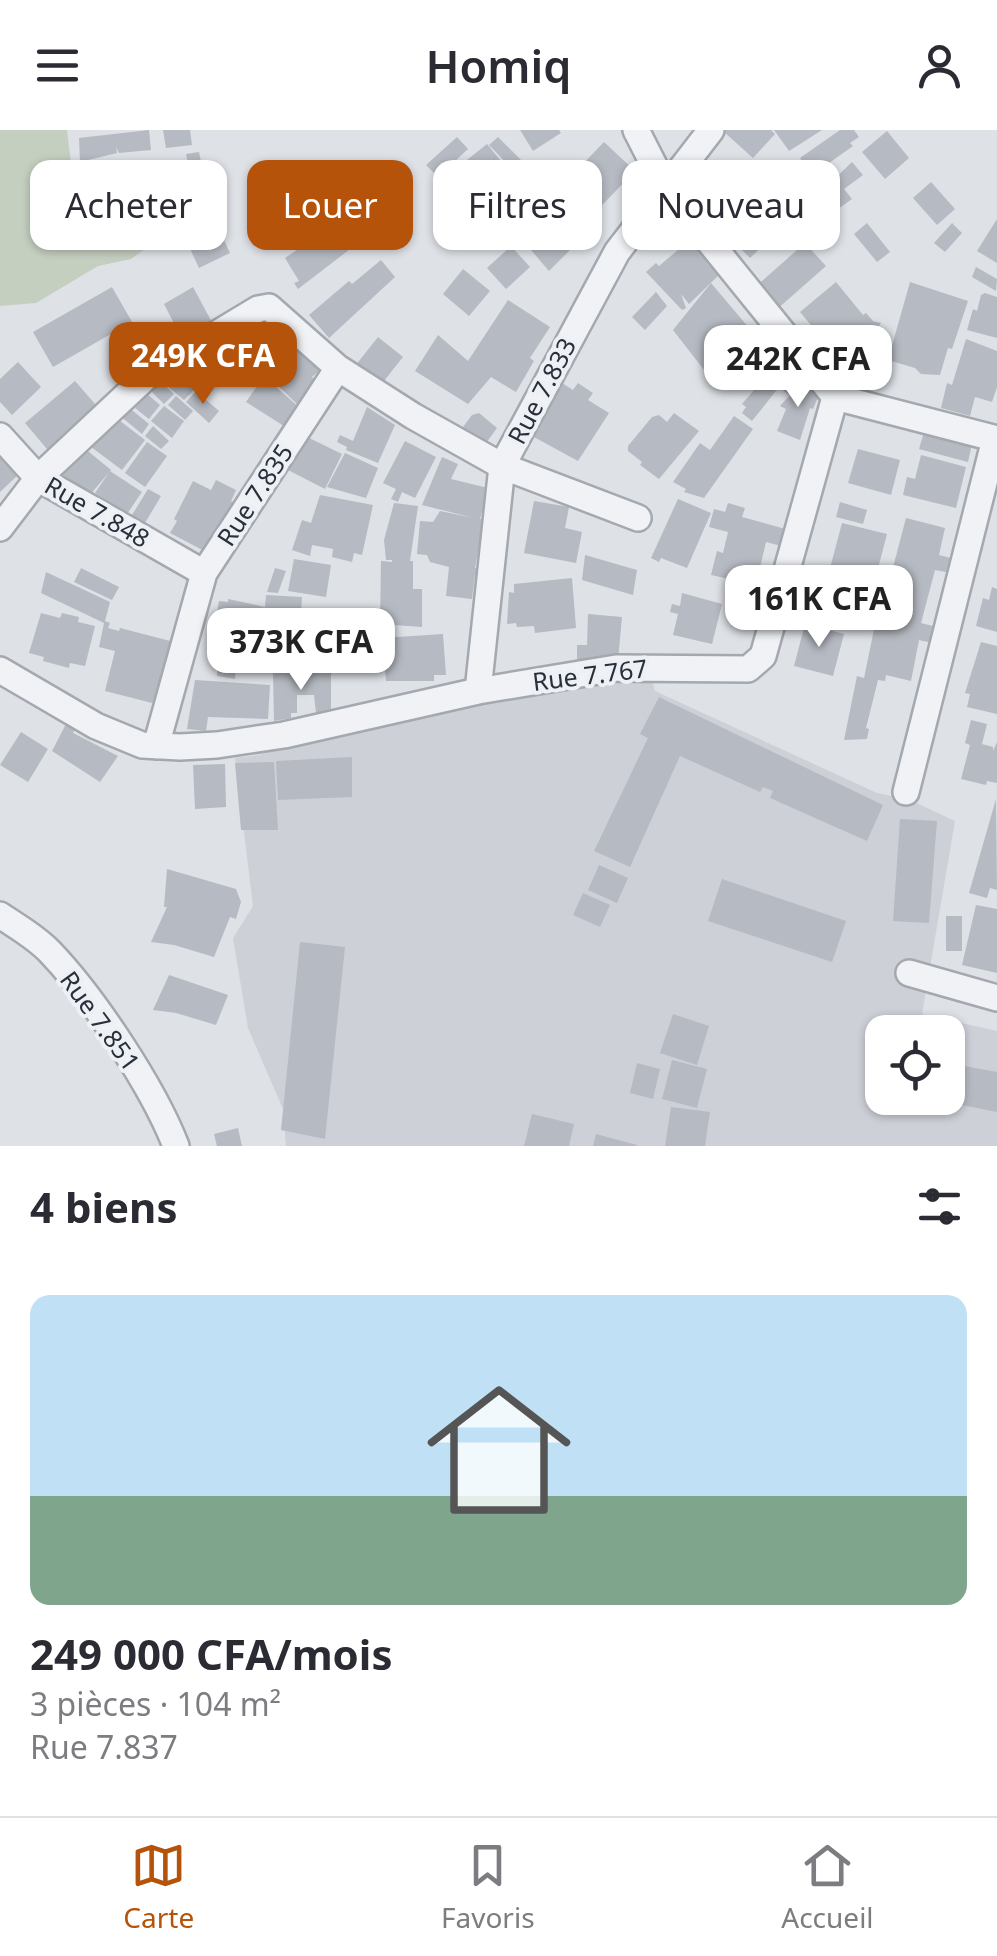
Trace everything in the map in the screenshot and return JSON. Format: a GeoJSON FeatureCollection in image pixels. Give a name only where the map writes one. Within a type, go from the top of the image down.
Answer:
{"type":"FeatureCollection","features":[{"type":"Feature","properties":{"kind":"street"},"geometry":{"type":"LineString","coordinates":[[636,130],[651,160]]}},
{"type":"Feature","properties":{"kind":"street","name":"Rue 7.833"},"geometry":{"type":"LineString","coordinates":[[686,160],[711,130]]}},
{"type":"Feature","properties":{"kind":"street","name":"Rue 7.833"},"geometry":{"type":"LineString","coordinates":[[478,691],[502,466],[622,244]]}},
{"type":"Feature","properties":{"kind":"street"},"geometry":{"type":"LineString","coordinates":[[715,250],[834,397],[996,439],[906,792]]}},
{"type":"Feature","properties":{"kind":"street"},"geometry":{"type":"LineString","coordinates":[[0,528],[38,478],[147,376],[269,307],[338,368],[413,416],[502,466],[638,518]]}},
{"type":"Feature","properties":{"kind":"street","name":"Rue 7.835"},"geometry":{"type":"LineString","coordinates":[[156,746],[204,574],[338,368]]}},
{"type":"Feature","properties":{"kind":"street","name":"Rue 7.767"},"geometry":{"type":"LineString","coordinates":[[0,670],[96,726],[142,745],[217,746],[284,735],[478,691],[616,668],[748,669],[763,656],[834,397]]}},
{"type":"Feature","properties":{"kind":"street","name":"Rue 7.848"},"geometry":{"type":"LineString","coordinates":[[0,436],[38,478],[204,574]]}},
{"type":"Feature","properties":{"kind":"street","name":"Rue 7.851"},"geometry":{"type":"LineString","coordinates":[[0,914],[48,950],[105,1023],[151,1093],[176,1146]]}},
{"type":"Feature","properties":{"kind":"street"},"geometry":{"type":"LineString","coordinates":[[909,974],[997,998]]}},
{"type":"Feature","properties":{"kind":"shaded area"},"geometry":{"type":"Polygon","coordinates":[[[650,673],[655,691],[877,793],[910,800],[955,821],[922,1014],[926,1015],[865,1015],[865,1115],[965,1115],[965,1024],[997,1031],[997,1146],[286,1146],[283,1109],[248,1028],[233,938],[253,906],[235,758],[447,705],[650,673]]]}},
{"type":"Feature","properties":{"kind":"green space"},"geometry":{"type":"Polygon","coordinates":[[[0,130],[67,130],[71,160],[30,160],[30,250],[144,250],[131,259],[98,266],[36,303],[0,306],[0,130]]]}},
{"type":"Feature","properties":{"kind":"building"},"geometry":{"type":"Polygon","coordinates":[[[149,130],[151,150],[119,153],[116,147],[117,153],[80,160],[79,138],[149,130]]]}},
{"type":"Feature","properties":{"kind":"building"},"geometry":{"type":"Polygon","coordinates":[[[163,130],[190,130],[192,145],[166,148],[163,130]]]}},
{"type":"Feature","properties":{"kind":"building"},"geometry":{"type":"Polygon","coordinates":[[[520,130],[559,130],[561,133],[533,151],[520,130]]]}},
{"type":"Feature","properties":{"kind":"building"},"geometry":{"type":"Polygon","coordinates":[[[726,130],[771,130],[775,134],[753,158],[726,130]]]}},
{"type":"Feature","properties":{"kind":"building"},"geometry":{"type":"Polygon","coordinates":[[[774,130],[822,130],[789,151],[774,130]]]}},
{"type":"Feature","properties":{"kind":"building"},"geometry":{"type":"Polygon","coordinates":[[[840,130],[854,130],[859,137],[833,160],[800,158],[840,130]]]}},
{"type":"Feature","properties":{"kind":"building"},"geometry":{"type":"Polygon","coordinates":[[[887,131],[909,158],[885,179],[862,152],[887,131]]]}},
{"type":"Feature","properties":{"kind":"building"},"geometry":{"type":"Polygon","coordinates":[[[457,137],[468,149],[456,160],[433,160],[433,172],[426,165],[457,137]]]}},
{"type":"Feature","properties":{"kind":"building"},"geometry":{"type":"Polygon","coordinates":[[[498,137],[521,160],[503,160],[489,145],[498,137]]]}},
{"type":"Feature","properties":{"kind":"building"},"geometry":{"type":"Polygon","coordinates":[[[604,142],[623,160],[622,184],[602,205],[602,160],[587,160],[604,142]]]}},
{"type":"Feature","properties":{"kind":"building"},"geometry":{"type":"Polygon","coordinates":[[[487,144],[500,160],[467,160],[487,144]]]}},
{"type":"Feature","properties":{"kind":"building"},"geometry":{"type":"Polygon","coordinates":[[[199,152],[201,160],[187,160],[186,154],[199,152]]]}},
{"type":"Feature","properties":{"kind":"building"},"geometry":{"type":"Polygon","coordinates":[[[852,162],[863,175],[844,189],[852,199],[840,208],[840,174],[852,162]]]}},
{"type":"Feature","properties":{"kind":"building"},"geometry":{"type":"Polygon","coordinates":[[[931,182],[955,209],[937,225],[913,198],[931,182]]]}},
{"type":"Feature","properties":{"kind":"building"},"geometry":{"type":"Polygon","coordinates":[[[997,219],[997,263],[977,251],[997,219]]]}},
{"type":"Feature","properties":{"kind":"building"},"geometry":{"type":"Polygon","coordinates":[[[867,223],[890,252],[877,262],[854,234],[867,223]]]}},
{"type":"Feature","properties":{"kind":"building"},"geometry":{"type":"Polygon","coordinates":[[[952,223],[962,233],[945,252],[934,243],[952,223]]]}},
{"type":"Feature","properties":{"kind":"building"},"geometry":{"type":"Polygon","coordinates":[[[227,247],[230,253],[199,268],[191,250],[227,250],[227,247]]]}},
{"type":"Feature","properties":{"kind":"building"},"geometry":{"type":"Polygon","coordinates":[[[297,250],[349,250],[298,289],[294,283],[299,281],[285,258],[297,250]]]}},
{"type":"Feature","properties":{"kind":"building"},"geometry":{"type":"Polygon","coordinates":[[[507,250],[515,250],[530,267],[506,289],[487,268],[507,250]]]}},
{"type":"Feature","properties":{"kind":"building"},"geometry":{"type":"Polygon","coordinates":[[[531,250],[570,250],[549,271],[531,250]]]}},
{"type":"Feature","properties":{"kind":"building"},"geometry":{"type":"Polygon","coordinates":[[[678,250],[700,250],[720,274],[689,304],[681,294],[686,308],[682,310],[646,272],[656,263],[659,266],[678,250]]]}},
{"type":"Feature","properties":{"kind":"building"},"geometry":{"type":"Polygon","coordinates":[[[742,250],[758,250],[750,258],[742,250]]]}},
{"type":"Feature","properties":{"kind":"building"},"geometry":{"type":"Polygon","coordinates":[[[797,250],[811,250],[826,266],[775,311],[754,288],[797,250]]]}},
{"type":"Feature","properties":{"kind":"building"},"geometry":{"type":"Polygon","coordinates":[[[381,260],[395,277],[329,338],[309,315],[381,260]]]}},
{"type":"Feature","properties":{"kind":"building"},"geometry":{"type":"Polygon","coordinates":[[[976,267],[997,279],[996,291],[972,277],[976,267]]]}},
{"type":"Feature","properties":{"kind":"building"},"geometry":{"type":"Polygon","coordinates":[[[463,269],[490,291],[469,316],[443,294],[463,269]]]}},
{"type":"Feature","properties":{"kind":"building"},"geometry":{"type":"Polygon","coordinates":[[[836,282],[863,315],[866,313],[881,323],[876,330],[887,334],[869,379],[856,374],[857,362],[840,368],[835,353],[825,360],[812,343],[820,336],[800,312],[836,282]]]}},
{"type":"Feature","properties":{"kind":"building"},"geometry":{"type":"Polygon","coordinates":[[[910,282],[968,301],[940,375],[921,374],[915,368],[888,360],[910,282]]]}},
{"type":"Feature","properties":{"kind":"building"},"geometry":{"type":"Polygon","coordinates":[[[711,283],[760,341],[711,379],[673,330],[711,283]]]}},
{"type":"Feature","properties":{"kind":"building"},"geometry":{"type":"Polygon","coordinates":[[[112,287],[132,322],[53,367],[33,332],[112,287]]]}},
{"type":"Feature","properties":{"kind":"building"},"geometry":{"type":"Polygon","coordinates":[[[193,287],[214,326],[184,343],[164,304],[193,287]]]}},
{"type":"Feature","properties":{"kind":"building"},"geometry":{"type":"Polygon","coordinates":[[[656,292],[667,306],[645,330],[632,317],[656,292]]]}},
{"type":"Feature","properties":{"kind":"building"},"geometry":{"type":"Polygon","coordinates":[[[985,293],[997,297],[997,338],[967,330],[973,309],[977,311],[985,293]]]}},
{"type":"Feature","properties":{"kind":"building"},"geometry":{"type":"Polygon","coordinates":[[[508,300],[550,327],[530,358],[534,361],[516,392],[491,377],[468,404],[415,371],[438,335],[468,361],[508,300]]]}},
{"type":"Feature","properties":{"kind":"building"},"geometry":{"type":"Polygon","coordinates":[[[276,321],[286,331],[250,353],[265,375],[251,387],[228,351],[276,321]]]}},
{"type":"Feature","properties":{"kind":"building"},"geometry":{"type":"Polygon","coordinates":[[[378,337],[403,357],[380,386],[355,366],[378,337]]]}},
{"type":"Feature","properties":{"kind":"building"},"geometry":{"type":"Polygon","coordinates":[[[966,339],[997,351],[997,387],[992,402],[975,397],[970,416],[941,408],[966,339]]]}},
{"type":"Feature","properties":{"kind":"building"},"geometry":{"type":"Polygon","coordinates":[[[299,346],[321,369],[312,377],[318,383],[300,407],[269,377],[299,346]]]}},
{"type":"Feature","properties":{"kind":"building"},"geometry":{"type":"Polygon","coordinates":[[[18,362],[41,387],[12,415],[0,402],[0,379],[18,362]]]}},
{"type":"Feature","properties":{"kind":"building"},"geometry":{"type":"Polygon","coordinates":[[[774,367],[796,386],[789,395],[779,387],[752,421],[742,413],[746,407],[742,404],[774,367]]]}},
{"type":"Feature","properties":{"kind":"building"},"geometry":{"type":"Polygon","coordinates":[[[176,372],[195,389],[184,400],[165,384],[176,372]]]}},
{"type":"Feature","properties":{"kind":"building"},"geometry":{"type":"Polygon","coordinates":[[[264,376],[301,409],[287,428],[246,402],[264,376]]]}},
{"type":"Feature","properties":{"kind":"building"},"geometry":{"type":"Polygon","coordinates":[[[159,380],[174,394],[164,404],[150,390],[159,380]]]}},
{"type":"Feature","properties":{"kind":"building"},"geometry":{"type":"Polygon","coordinates":[[[804,380],[819,395],[813,409],[810,408],[800,440],[777,431],[786,409],[780,406],[804,380]]]}},
{"type":"Feature","properties":{"kind":"building"},"geometry":{"type":"Polygon","coordinates":[[[75,381],[102,412],[52,455],[25,423],[75,381]]]}},
{"type":"Feature","properties":{"kind":"building"},"geometry":{"type":"Polygon","coordinates":[[[562,383],[573,390],[578,383],[593,393],[588,400],[609,413],[578,461],[532,436],[562,383]]]}},
{"type":"Feature","properties":{"kind":"building"},"geometry":{"type":"Polygon","coordinates":[[[196,391],[219,411],[209,423],[186,402],[196,391]]]}},
{"type":"Feature","properties":{"kind":"building"},"geometry":{"type":"Polygon","coordinates":[[[147,394],[160,405],[149,419],[135,408],[147,394]]]}},
{"type":"Feature","properties":{"kind":"building"},"geometry":{"type":"Polygon","coordinates":[[[176,396],[193,411],[185,420],[168,405],[176,396]]]}},
{"type":"Feature","properties":{"kind":"building"},"geometry":{"type":"Polygon","coordinates":[[[127,406],[149,424],[142,434],[119,415],[127,406]]]}},
{"type":"Feature","properties":{"kind":"building"},"geometry":{"type":"Polygon","coordinates":[[[164,406],[184,421],[172,438],[151,421],[164,406]]]}},
{"type":"Feature","properties":{"kind":"building"},"geometry":{"type":"Polygon","coordinates":[[[367,407],[395,425],[378,463],[346,450],[337,442],[340,435],[353,441],[367,407]]]}},
{"type":"Feature","properties":{"kind":"building"},"geometry":{"type":"Polygon","coordinates":[[[479,413],[497,428],[486,443],[457,435],[472,415],[479,413]]]}},
{"type":"Feature","properties":{"kind":"building"},"geometry":{"type":"Polygon","coordinates":[[[674,413],[699,431],[659,479],[640,465],[642,462],[628,451],[628,446],[652,417],[659,415],[667,422],[674,413]]]}},
{"type":"Feature","properties":{"kind":"building"},"geometry":{"type":"Polygon","coordinates":[[[111,414],[145,440],[122,470],[87,444],[111,414]]]}},
{"type":"Feature","properties":{"kind":"building"},"geometry":{"type":"Polygon","coordinates":[[[734,416],[753,429],[704,498],[684,492],[686,489],[673,482],[700,443],[710,450],[734,416]]]}},
{"type":"Feature","properties":{"kind":"building"},"geometry":{"type":"Polygon","coordinates":[[[153,426],[169,441],[161,449],[145,436],[153,426]]]}},
{"type":"Feature","properties":{"kind":"building"},"geometry":{"type":"Polygon","coordinates":[[[924,432],[972,444],[968,462],[919,449],[924,432]]]}},
{"type":"Feature","properties":{"kind":"building"},"geometry":{"type":"Polygon","coordinates":[[[305,436],[342,454],[325,489],[288,470],[305,436]]]}},
{"type":"Feature","properties":{"kind":"building"},"geometry":{"type":"Polygon","coordinates":[[[405,441],[436,457],[415,498],[402,492],[398,502],[391,499],[396,489],[383,483],[405,441]]]}},
{"type":"Feature","properties":{"kind":"building"},"geometry":{"type":"Polygon","coordinates":[[[147,442],[167,456],[145,487],[125,473],[147,442]]]}},
{"type":"Feature","properties":{"kind":"building"},"geometry":{"type":"Polygon","coordinates":[[[83,447],[111,470],[89,496],[61,473],[83,447]]]}},
{"type":"Feature","properties":{"kind":"building"},"geometry":{"type":"Polygon","coordinates":[[[858,449],[900,460],[891,495],[848,483],[858,449]]]}},
{"type":"Feature","properties":{"kind":"building"},"geometry":{"type":"Polygon","coordinates":[[[345,453],[378,468],[366,498],[327,487],[345,453]]]}},
{"type":"Feature","properties":{"kind":"building"},"geometry":{"type":"Polygon","coordinates":[[[0,455],[18,475],[0,492],[0,455]]]}},
{"type":"Feature","properties":{"kind":"building"},"geometry":{"type":"Polygon","coordinates":[[[921,455],[966,467],[956,508],[903,495],[907,477],[915,479],[921,455]]]}},
{"type":"Feature","properties":{"kind":"building"},"geometry":{"type":"Polygon","coordinates":[[[442,457],[458,464],[451,479],[492,489],[490,507],[484,505],[480,519],[489,521],[488,531],[482,530],[475,568],[482,569],[480,575],[475,575],[472,599],[446,596],[449,567],[417,554],[420,521],[433,522],[440,511],[474,518],[422,505],[442,457]]]}},
{"type":"Feature","properties":{"kind":"building"},"geometry":{"type":"Polygon","coordinates":[[[110,471],[142,492],[127,514],[95,493],[110,471]]]}},
{"type":"Feature","properties":{"kind":"building"},"geometry":{"type":"Polygon","coordinates":[[[216,480],[236,490],[231,501],[236,504],[210,554],[170,533],[193,481],[211,490],[216,480]]]}},
{"type":"Feature","properties":{"kind":"building"},"geometry":{"type":"Polygon","coordinates":[[[148,489],[161,496],[145,523],[132,515],[148,489]]]}},
{"type":"Feature","properties":{"kind":"building"},"geometry":{"type":"Polygon","coordinates":[[[320,495],[373,505],[362,555],[354,553],[352,562],[332,557],[333,549],[312,545],[310,556],[292,550],[302,520],[311,523],[320,495]]]}},
{"type":"Feature","properties":{"kind":"building"},"geometry":{"type":"Polygon","coordinates":[[[678,499],[711,513],[687,568],[651,558],[678,499]]]}},
{"type":"Feature","properties":{"kind":"building"},"geometry":{"type":"Polygon","coordinates":[[[534,501],[569,507],[565,528],[582,532],[576,563],[524,553],[534,501]]]}},
{"type":"Feature","properties":{"kind":"building"},"geometry":{"type":"Polygon","coordinates":[[[840,502],[867,510],[863,524],[836,517],[840,502]]]}},
{"type":"Feature","properties":{"kind":"building"},"geometry":{"type":"Polygon","coordinates":[[[394,503],[418,506],[410,561],[413,589],[422,589],[422,627],[380,624],[381,561],[392,562],[386,560],[384,540],[394,503]]]}},
{"type":"Feature","properties":{"kind":"building"},"geometry":{"type":"Polygon","coordinates":[[[728,503],[745,508],[742,517],[789,530],[785,547],[766,542],[756,585],[711,575],[717,551],[723,553],[728,532],[709,527],[714,509],[725,512],[728,503]]]}},
{"type":"Feature","properties":{"kind":"building"},"geometry":{"type":"Polygon","coordinates":[[[906,518],[945,528],[939,555],[955,559],[951,573],[935,570],[921,623],[937,627],[932,643],[919,640],[911,681],[886,675],[885,681],[878,680],[867,739],[844,740],[857,676],[864,678],[877,615],[881,613],[906,518]]]}},
{"type":"Feature","properties":{"kind":"building"},"geometry":{"type":"Polygon","coordinates":[[[842,523],[887,534],[866,614],[821,602],[842,523]]]}},
{"type":"Feature","properties":{"kind":"building"},"geometry":{"type":"Polygon","coordinates":[[[585,555],[637,570],[633,595],[582,580],[585,555]]]}},
{"type":"Feature","properties":{"kind":"building"},"geometry":{"type":"Polygon","coordinates":[[[294,559],[331,565],[326,597],[288,591],[294,559]]]}},
{"type":"Feature","properties":{"kind":"building"},"geometry":{"type":"Polygon","coordinates":[[[81,568],[119,587],[112,600],[74,582],[81,568]]]}},
{"type":"Feature","properties":{"kind":"building"},"geometry":{"type":"Polygon","coordinates":[[[275,568],[286,571],[278,593],[267,592],[275,568]]]}},
{"type":"Feature","properties":{"kind":"building"},"geometry":{"type":"Polygon","coordinates":[[[46,572],[110,602],[105,621],[110,623],[108,628],[174,642],[160,705],[105,691],[115,651],[99,647],[104,623],[41,593],[46,572]]]}},
{"type":"Feature","properties":{"kind":"building"},"geometry":{"type":"Polygon","coordinates":[[[572,578],[576,628],[535,633],[534,626],[507,624],[509,592],[514,593],[514,584],[572,578]]]}},
{"type":"Feature","properties":{"kind":"building"},"geometry":{"type":"Polygon","coordinates":[[[992,587],[997,589],[997,632],[976,626],[983,598],[989,600],[992,587]]]}},
{"type":"Feature","properties":{"kind":"building"},"geometry":{"type":"Polygon","coordinates":[[[682,593],[722,604],[712,644],[673,635],[678,614],[670,612],[672,604],[680,606],[682,593]]]}},
{"type":"Feature","properties":{"kind":"building"},"geometry":{"type":"Polygon","coordinates":[[[266,595],[302,597],[300,627],[263,624],[260,637],[214,631],[219,601],[228,599],[265,607],[266,595]]]}},
{"type":"Feature","properties":{"kind":"building"},"geometry":{"type":"Polygon","coordinates":[[[41,613],[79,617],[78,622],[95,626],[85,666],[70,663],[69,668],[29,653],[41,613]]]}},
{"type":"Feature","properties":{"kind":"building"},"geometry":{"type":"Polygon","coordinates":[[[588,614],[622,617],[618,660],[577,664],[577,645],[587,645],[588,614]]]}},
{"type":"Feature","properties":{"kind":"building"},"geometry":{"type":"Polygon","coordinates":[[[307,619],[327,624],[325,632],[332,633],[330,637],[304,631],[307,619]]]}},
{"type":"Feature","properties":{"kind":"building"},"geometry":{"type":"Polygon","coordinates":[[[805,624],[844,634],[833,676],[794,666],[805,624]]]}},
{"type":"Feature","properties":{"kind":"building"},"geometry":{"type":"Polygon","coordinates":[[[443,634],[446,675],[434,675],[434,681],[386,681],[382,638],[443,634]]]}},
{"type":"Feature","properties":{"kind":"building"},"geometry":{"type":"Polygon","coordinates":[[[211,641],[238,644],[235,679],[217,676],[218,659],[210,659],[211,641]]]}},
{"type":"Feature","properties":{"kind":"building"},"geometry":{"type":"Polygon","coordinates":[[[981,642],[997,646],[997,714],[967,707],[970,694],[965,693],[981,642]]]}},
{"type":"Feature","properties":{"kind":"building"},"geometry":{"type":"Polygon","coordinates":[[[273,673],[331,673],[331,715],[316,713],[314,695],[297,695],[297,713],[274,721],[273,673]]]}},
{"type":"Feature","properties":{"kind":"building"},"geometry":{"type":"Polygon","coordinates":[[[195,680],[270,685],[268,719],[208,717],[206,731],[187,729],[195,680]]]}},
{"type":"Feature","properties":{"kind":"building"},"geometry":{"type":"Polygon","coordinates":[[[659,697],[883,805],[867,841],[770,798],[773,791],[763,787],[760,792],[680,756],[630,867],[594,851],[648,738],[640,734],[659,697]]]}},
{"type":"Feature","properties":{"kind":"building"},"geometry":{"type":"Polygon","coordinates":[[[971,720],[987,724],[982,744],[993,747],[993,751],[997,742],[997,783],[987,781],[986,785],[961,779],[970,745],[965,743],[971,720]]]}},
{"type":"Feature","properties":{"kind":"building"},"geometry":{"type":"Polygon","coordinates":[[[66,724],[75,729],[73,733],[118,756],[100,782],[52,751],[66,724]]]}},
{"type":"Feature","properties":{"kind":"building"},"geometry":{"type":"Polygon","coordinates":[[[21,732],[48,749],[28,782],[0,765],[21,732]]]}},
{"type":"Feature","properties":{"kind":"building"},"geometry":{"type":"Polygon","coordinates":[[[352,757],[352,797],[278,800],[276,761],[352,757]]]}},
{"type":"Feature","properties":{"kind":"building"},"geometry":{"type":"Polygon","coordinates":[[[274,762],[278,830],[241,830],[235,763],[274,762]]]}},
{"type":"Feature","properties":{"kind":"building"},"geometry":{"type":"Polygon","coordinates":[[[225,764],[226,807],[195,809],[193,765],[225,764]]]}},
{"type":"Feature","properties":{"kind":"building"},"geometry":{"type":"Polygon","coordinates":[[[996,799],[997,890],[990,888],[987,898],[969,893],[996,799]]]}},
{"type":"Feature","properties":{"kind":"building"},"geometry":{"type":"Polygon","coordinates":[[[900,819],[937,821],[929,923],[893,921],[900,819]]]}},
{"type":"Feature","properties":{"kind":"building"},"geometry":{"type":"Polygon","coordinates":[[[599,865],[628,878],[617,903],[588,890],[599,865]]]}},
{"type":"Feature","properties":{"kind":"building"},"geometry":{"type":"Polygon","coordinates":[[[167,869],[236,889],[241,902],[236,919],[230,917],[214,957],[151,942],[167,907],[167,869]]]}},
{"type":"Feature","properties":{"kind":"building"},"geometry":{"type":"Polygon","coordinates":[[[722,879],[846,921],[832,962],[708,921],[722,879]]]}},
{"type":"Feature","properties":{"kind":"building"},"geometry":{"type":"Polygon","coordinates":[[[583,893],[610,905],[600,927],[573,915],[583,893]]]}},
{"type":"Feature","properties":{"kind":"building"},"geometry":{"type":"Polygon","coordinates":[[[976,905],[997,909],[997,973],[962,965],[976,905]]]}},
{"type":"Feature","properties":{"kind":"building"},"geometry":{"type":"Polygon","coordinates":[[[946,916],[962,916],[962,951],[946,951],[946,916]]]}},
{"type":"Feature","properties":{"kind":"building"},"geometry":{"type":"Polygon","coordinates":[[[300,942],[345,947],[325,1139],[281,1130],[300,942]]]}},
{"type":"Feature","properties":{"kind":"building"},"geometry":{"type":"Polygon","coordinates":[[[169,975],[228,995],[216,1025],[153,1010],[169,975]]]}},
{"type":"Feature","properties":{"kind":"building"},"geometry":{"type":"Polygon","coordinates":[[[673,1014],[709,1026],[697,1065],[660,1053],[673,1014]]]}},
{"type":"Feature","properties":{"kind":"building"},"geometry":{"type":"Polygon","coordinates":[[[672,1060],[707,1069],[697,1108],[662,1099],[672,1060]]]}},
{"type":"Feature","properties":{"kind":"building"},"geometry":{"type":"Polygon","coordinates":[[[637,1063],[660,1069],[653,1099],[630,1093],[637,1063]]]}},
{"type":"Feature","properties":{"kind":"building"},"geometry":{"type":"Polygon","coordinates":[[[965,1066],[997,1072],[997,1112],[965,1106],[965,1066]]]}},
{"type":"Feature","properties":{"kind":"building"},"geometry":{"type":"Polygon","coordinates":[[[671,1107],[710,1112],[705,1146],[665,1146],[671,1107]]]}},
{"type":"Feature","properties":{"kind":"building"},"geometry":{"type":"Polygon","coordinates":[[[532,1114],[574,1124],[569,1146],[524,1146],[532,1114]]]}},
{"type":"Feature","properties":{"kind":"building"},"geometry":{"type":"Polygon","coordinates":[[[238,1128],[242,1146],[217,1146],[214,1134],[238,1128]]]}},
{"type":"Feature","properties":{"kind":"building"},"geometry":{"type":"Polygon","coordinates":[[[596,1134],[637,1145],[593,1146],[596,1134]]]}}]}
